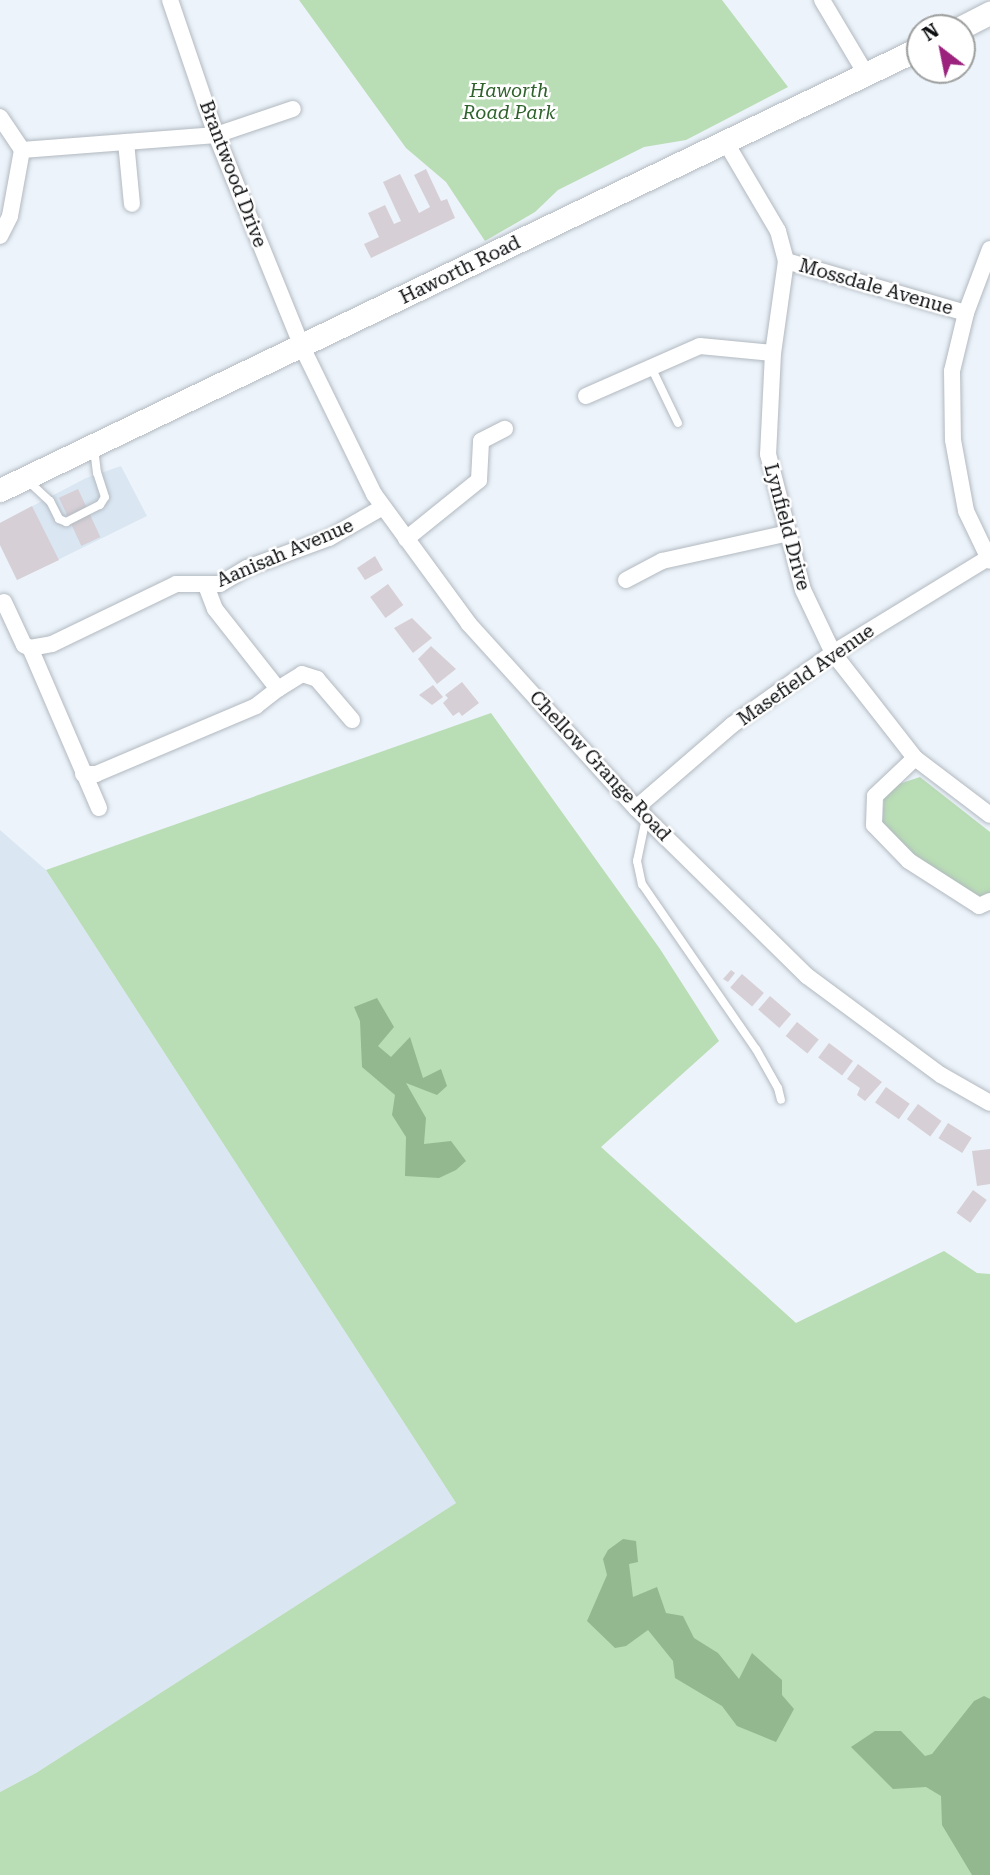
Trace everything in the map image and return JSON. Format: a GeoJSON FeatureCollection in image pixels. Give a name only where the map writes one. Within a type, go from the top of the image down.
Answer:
{"type":"FeatureCollection","features":[{"type":"Feature","properties":{"kind":"main road","name":"Haworth Road"},"geometry":{"type":"LineString","coordinates":[[0,490],[906,55]]}},
{"type":"Feature","properties":{"kind":"street","name":"Brantwood Drive"},"geometry":{"type":"LineString","coordinates":[[170,0],[216,135],[302,347]]}},
{"type":"Feature","properties":{"kind":"street"},"geometry":{"type":"LineString","coordinates":[[822,0],[866,74]]}},
{"type":"Feature","properties":{"kind":"street"},"geometry":{"type":"LineString","coordinates":[[22,150],[216,135],[293,109]]}},
{"type":"Feature","properties":{"kind":"street"},"geometry":{"type":"LineString","coordinates":[[0,117],[22,150],[10,216],[0,236]]}},
{"type":"Feature","properties":{"kind":"street","name":"Lynfield Drive"},"geometry":{"type":"LineString","coordinates":[[725,141],[778,231],[786,261],[772,353],[768,454],[803,590],[833,653],[915,758],[990,815]]}},
{"type":"Feature","properties":{"kind":"street"},"geometry":{"type":"LineString","coordinates":[[126,142],[132,204]]}},
{"type":"Feature","properties":{"kind":"street"},"geometry":{"type":"LineString","coordinates":[[989,559],[966,511],[953,440],[953,371],[966,313],[990,249]]}},
{"type":"Feature","properties":{"kind":"street","name":"Mossdale Avenue"},"geometry":{"type":"LineString","coordinates":[[786,261],[966,313]]}},
{"type":"Feature","properties":{"kind":"street"},"geometry":{"type":"LineString","coordinates":[[586,396],[700,346],[772,353]]}},
{"type":"Feature","properties":{"kind":"street","name":"Chellow Grange Road"},"geometry":{"type":"LineString","coordinates":[[302,347],[374,494],[406,539],[469,624],[641,813],[807,976],[941,1075],[990,1102]]}},
{"type":"Feature","properties":{"kind":"street"},"geometry":{"type":"LineString","coordinates":[[406,539],[479,480],[481,441],[505,429]]}},
{"type":"Feature","properties":{"kind":"street","name":"Aanisah Avenue"},"geometry":{"type":"LineString","coordinates":[[30,648],[52,644],[176,584],[220,584],[247,568],[311,546],[383,507]]}},
{"type":"Feature","properties":{"kind":"street"},"geometry":{"type":"LineString","coordinates":[[626,580],[662,562],[788,533]]}},
{"type":"Feature","properties":{"kind":"street","name":"Masefield Avenue"},"geometry":{"type":"LineString","coordinates":[[641,813],[733,725],[833,653],[989,559]]}},
{"type":"Feature","properties":{"kind":"street"},"geometry":{"type":"LineString","coordinates":[[206,586],[215,609],[278,689]]}},
{"type":"Feature","properties":{"kind":"street"},"geometry":{"type":"LineString","coordinates":[[4,602],[24,645],[30,648],[99,808]]}},
{"type":"Feature","properties":{"kind":"street"},"geometry":{"type":"LineString","coordinates":[[83,774],[96,774],[256,706],[302,674],[317,679],[352,720]]}},
{"type":"Feature","properties":{"kind":"street"},"geometry":{"type":"LineString","coordinates":[[915,758],[875,796],[874,825],[909,861],[979,906],[990,901]]}},
{"type":"Feature","properties":{"kind":"lane"},"geometry":{"type":"LineString","coordinates":[[651,367],[678,423]]}},
{"type":"Feature","properties":{"kind":"lane"},"geometry":{"type":"LineString","coordinates":[[24,478],[50,501],[59,519],[66,523],[100,505],[105,497],[97,473],[94,444]]}},
{"type":"Feature","properties":{"kind":"lane"},"geometry":{"type":"LineString","coordinates":[[641,813],[637,861],[642,884],[756,1049],[778,1088],[781,1100]]}},
{"type":"Feature","properties":{"kind":"shaded area"},"geometry":{"type":"Polygon","coordinates":[[[121,466],[147,516],[17,580],[0,545],[0,523],[86,478],[121,466]]]}},
{"type":"Feature","properties":{"kind":"shaded area"},"geometry":{"type":"Polygon","coordinates":[[[0,830],[46,870],[456,1503],[36,1773],[0,1792],[0,830]]]}},
{"type":"Feature","properties":{"kind":"green space","name":"Haworth Road Park"},"geometry":{"type":"Polygon","coordinates":[[[299,0],[722,0],[788,87],[686,140],[644,147],[558,190],[535,212],[485,241],[446,182],[406,148],[299,0]]]}},
{"type":"Feature","properties":{"kind":"green space"},"geometry":{"type":"Polygon","coordinates":[[[491,713],[660,949],[719,1041],[601,1147],[796,1323],[944,1251],[977,1273],[990,1274],[990,1875],[0,1875],[0,1792],[36,1773],[456,1503],[46,870],[491,713]]]}},
{"type":"Feature","properties":{"kind":"green space"},"geometry":{"type":"Polygon","coordinates":[[[920,777],[990,832],[990,895],[980,898],[915,855],[882,822],[884,799],[899,784],[920,777]]]}},
{"type":"Feature","properties":{"kind":"green space"},"geometry":{"type":"Polygon","coordinates":[[[377,998],[394,1027],[378,1046],[391,1057],[410,1037],[423,1078],[441,1069],[447,1086],[437,1095],[406,1083],[426,1118],[424,1144],[451,1141],[466,1161],[456,1170],[439,1178],[405,1176],[406,1137],[392,1115],[395,1095],[362,1067],[360,1021],[354,1007],[377,998]]]}},
{"type":"Feature","properties":{"kind":"green space"},"geometry":{"type":"Polygon","coordinates":[[[623,1539],[636,1541],[638,1562],[629,1564],[633,1597],[657,1587],[666,1613],[683,1616],[694,1638],[718,1653],[739,1679],[752,1653],[782,1680],[782,1695],[794,1709],[776,1742],[737,1726],[722,1706],[675,1678],[673,1661],[648,1630],[626,1646],[615,1648],[587,1621],[607,1575],[603,1559],[608,1550],[623,1539]]]}},
{"type":"Feature","properties":{"kind":"green space"},"geometry":{"type":"Polygon","coordinates":[[[984,1696],[990,1699],[990,1875],[972,1875],[942,1825],[941,1796],[926,1787],[893,1789],[851,1747],[875,1731],[901,1731],[925,1756],[932,1754],[974,1701],[984,1696]]]}},
{"type":"Feature","properties":{"kind":"building"},"geometry":{"type":"Polygon","coordinates":[[[426,169],[441,201],[447,199],[455,218],[371,258],[364,244],[379,237],[368,213],[385,205],[394,224],[401,221],[383,182],[400,174],[419,213],[430,207],[414,175],[426,169]]]}},
{"type":"Feature","properties":{"kind":"building"},"geometry":{"type":"Polygon","coordinates":[[[78,489],[100,537],[81,546],[59,498],[78,489]]]}},
{"type":"Feature","properties":{"kind":"building"},"geometry":{"type":"Polygon","coordinates":[[[32,506],[59,560],[17,580],[0,545],[0,523],[32,506]]]}},
{"type":"Feature","properties":{"kind":"building"},"geometry":{"type":"Polygon","coordinates":[[[375,556],[383,570],[365,580],[357,568],[375,556]]]}},
{"type":"Feature","properties":{"kind":"building"},"geometry":{"type":"Polygon","coordinates":[[[388,584],[403,605],[385,618],[370,597],[388,584]]]}},
{"type":"Feature","properties":{"kind":"building"},"geometry":{"type":"Polygon","coordinates":[[[412,618],[432,638],[413,653],[394,628],[412,618]]]}},
{"type":"Feature","properties":{"kind":"building"},"geometry":{"type":"Polygon","coordinates":[[[431,646],[456,669],[437,684],[418,659],[431,646]]]}},
{"type":"Feature","properties":{"kind":"building"},"geometry":{"type":"Polygon","coordinates":[[[462,682],[479,703],[462,716],[459,712],[453,716],[443,703],[448,698],[445,695],[462,682]]]}},
{"type":"Feature","properties":{"kind":"building"},"geometry":{"type":"Polygon","coordinates":[[[433,685],[443,697],[432,705],[419,695],[433,685]]]}},
{"type":"Feature","properties":{"kind":"building"},"geometry":{"type":"Polygon","coordinates":[[[731,970],[735,973],[728,982],[723,979],[731,970]]]}},
{"type":"Feature","properties":{"kind":"building"},"geometry":{"type":"Polygon","coordinates":[[[742,974],[764,993],[752,1007],[730,988],[742,974]]]}},
{"type":"Feature","properties":{"kind":"building"},"geometry":{"type":"Polygon","coordinates":[[[770,996],[791,1014],[779,1028],[758,1010],[770,996]]]}},
{"type":"Feature","properties":{"kind":"building"},"geometry":{"type":"Polygon","coordinates":[[[797,1022],[819,1040],[807,1054],[786,1036],[797,1022]]]}},
{"type":"Feature","properties":{"kind":"building"},"geometry":{"type":"Polygon","coordinates":[[[829,1043],[853,1061],[842,1075],[818,1057],[829,1043]]]}},
{"type":"Feature","properties":{"kind":"building"},"geometry":{"type":"Polygon","coordinates":[[[858,1064],[882,1082],[865,1101],[857,1095],[860,1088],[847,1079],[858,1064]]]}},
{"type":"Feature","properties":{"kind":"building"},"geometry":{"type":"Polygon","coordinates":[[[886,1087],[910,1104],[899,1119],[875,1103],[886,1087]]]}},
{"type":"Feature","properties":{"kind":"building"},"geometry":{"type":"Polygon","coordinates":[[[918,1104],[941,1121],[930,1136],[907,1119],[918,1104]]]}},
{"type":"Feature","properties":{"kind":"building"},"geometry":{"type":"Polygon","coordinates":[[[948,1123],[972,1138],[962,1153],[938,1138],[948,1123]]]}},
{"type":"Feature","properties":{"kind":"building"},"geometry":{"type":"Polygon","coordinates":[[[990,1149],[990,1184],[977,1186],[972,1151],[990,1149]]]}},
{"type":"Feature","properties":{"kind":"building"},"geometry":{"type":"Polygon","coordinates":[[[973,1190],[987,1200],[970,1223],[957,1213],[973,1190]]]}}]}
